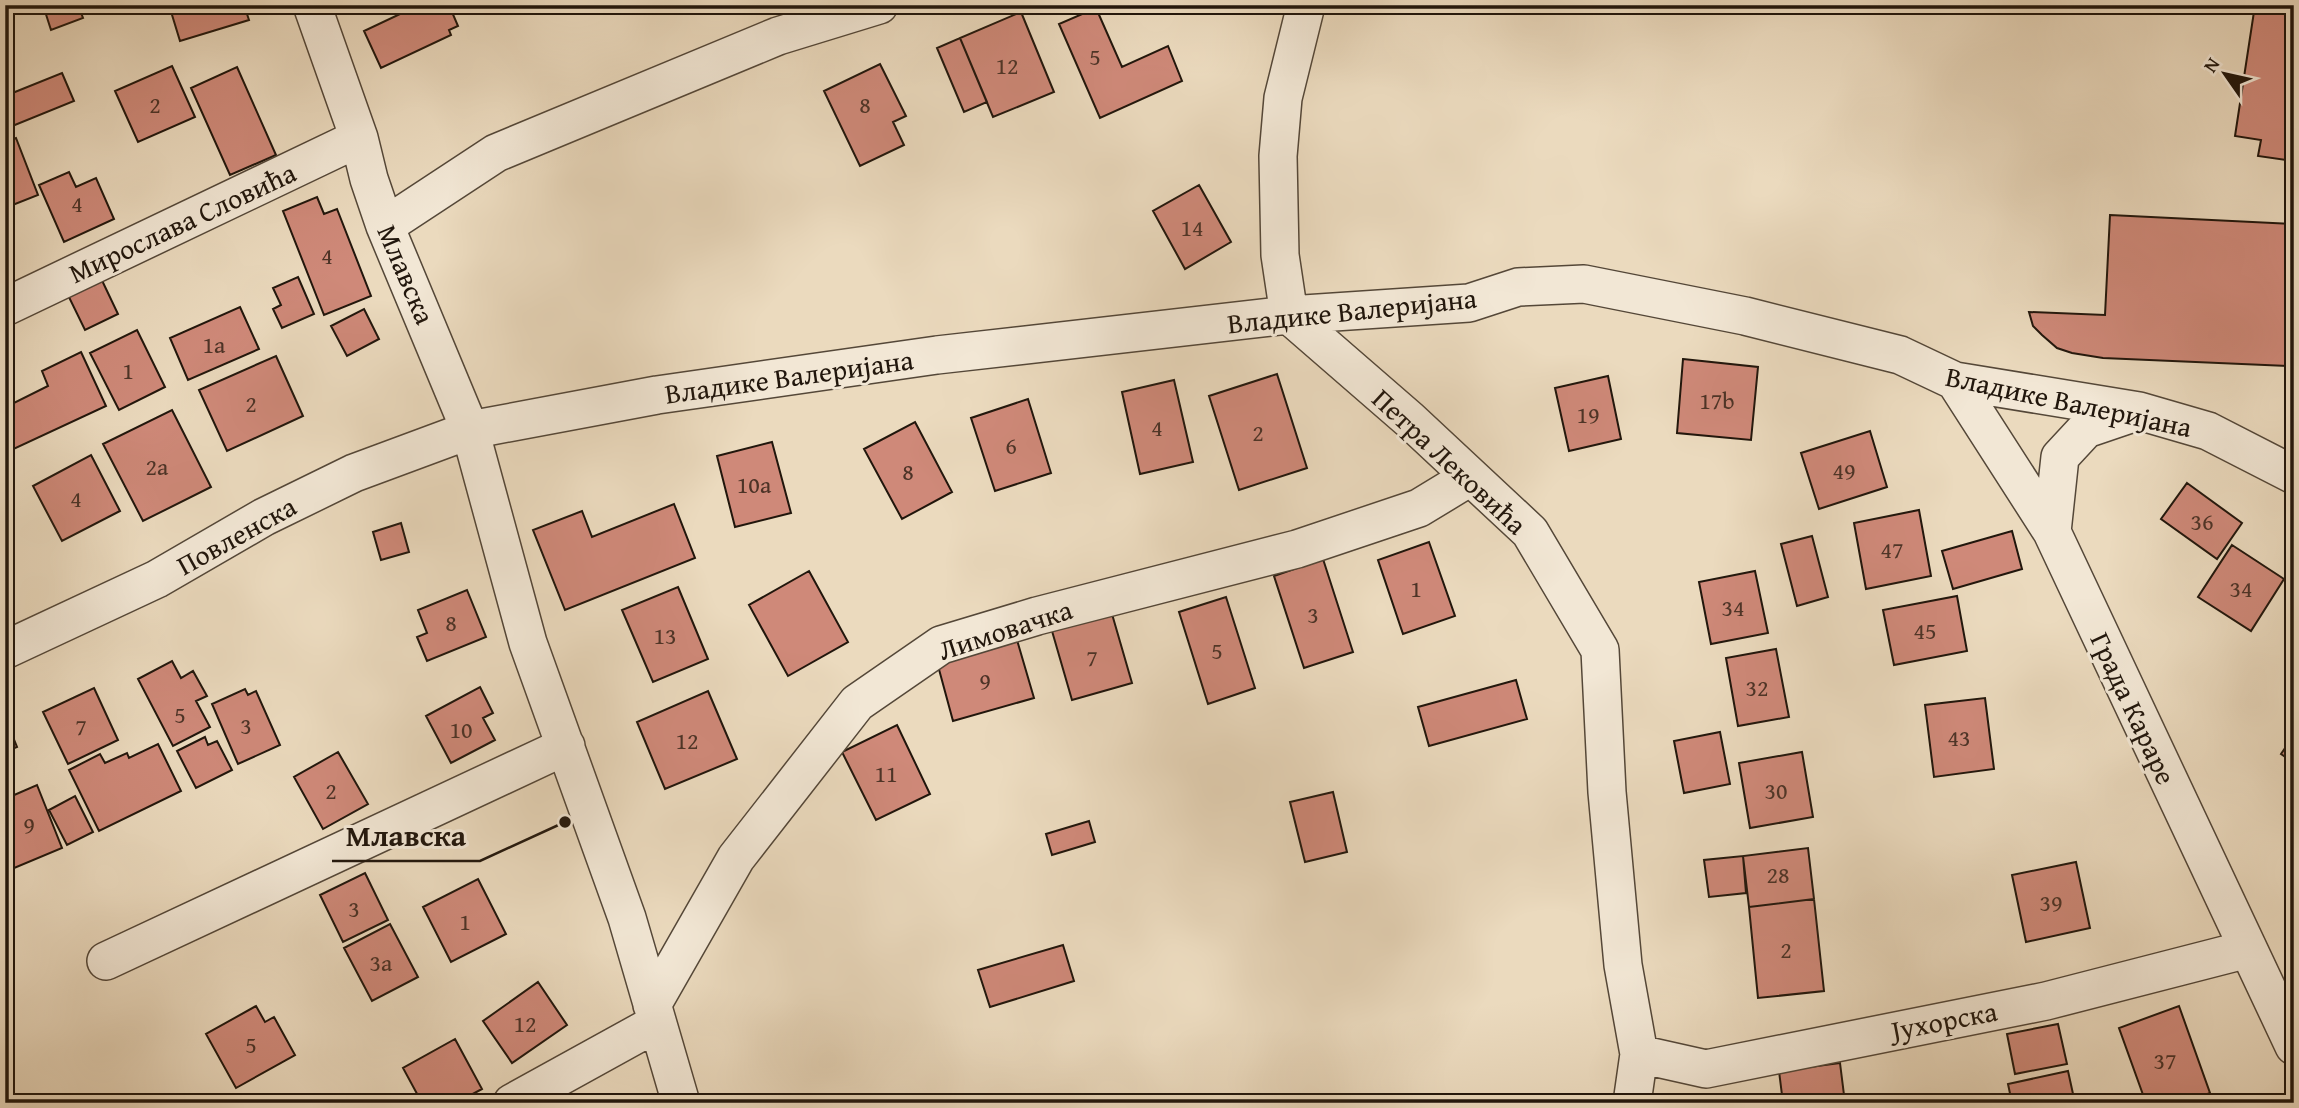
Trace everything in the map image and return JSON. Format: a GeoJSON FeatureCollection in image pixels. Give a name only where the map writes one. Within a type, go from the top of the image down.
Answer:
{"type":"FeatureCollection","features":[{"type":"Feature","properties":{"kind":"street","name":"Млавска"},"geometry":{"type":"LineString","coordinates":[[312,5],[359,138],[385,226],[470,430],[528,643],[627,918],[681,1103]]}},
{"type":"Feature","properties":{"kind":"street"},"geometry":{"type":"LineString","coordinates":[[385,226],[496,153],[778,36],[879,5]]}},
{"type":"Feature","properties":{"kind":"street"},"geometry":{"type":"LineString","coordinates":[[1289,315],[1280,256],[1278,156],[1283,98],[1306,5]]}},
{"type":"Feature","properties":{"kind":"street","name":"Мирослава Словића"},"geometry":{"type":"LineString","coordinates":[[5,307],[359,138]]}},
{"type":"Feature","properties":{"kind":"street","name":"Владике Валеријана"},"geometry":{"type":"LineString","coordinates":[[470,430],[657,395],[897,361],[1289,315],[1469,303],[1518,287],[1584,284],[1745,316],[1900,355],[1955,381],[2139,411],[2208,431],[2294,475]]}},
{"type":"Feature","properties":{"kind":"street","name":"Петра Лековића"},"geometry":{"type":"LineString","coordinates":[[1289,315],[1530,533],[1600,650],[1608,792],[1623,965],[1639,1054],[1632,1103]]}},
{"type":"Feature","properties":{"kind":"street","name":"Града Караре"},"geometry":{"type":"LineString","coordinates":[[1955,381],[2052,532],[2294,1046]]}},
{"type":"Feature","properties":{"kind":"street"},"geometry":{"type":"LineString","coordinates":[[2052,532],[2060,457],[2086,429],[2139,411]]}},
{"type":"Feature","properties":{"kind":"street","name":"Повленска"},"geometry":{"type":"LineString","coordinates":[[5,650],[158,579],[264,517],[354,473],[470,430]]}},
{"type":"Feature","properties":{"kind":"street","name":"Лимовачка"},"geometry":{"type":"LineString","coordinates":[[655,1014],[736,858],[857,703],[941,645],[1037,616],[1297,549],[1419,508],[1470,477]]}},
{"type":"Feature","properties":{"kind":"street"},"geometry":{"type":"LineString","coordinates":[[106,961],[566,746]]}},
{"type":"Feature","properties":{"kind":"street","name":"Јухорска"},"geometry":{"type":"LineString","coordinates":[[1639,1054],[1706,1069],[2046,1000],[2248,949]]}},
{"type":"Feature","properties":{"kind":"street"},"geometry":{"type":"LineString","coordinates":[[512,1103],[655,1014]]}},
{"type":"Feature","properties":{"kind":"building"},"geometry":{"type":"Polygon","coordinates":[[[43,5],[78,5],[83,18],[51,30],[43,5]]]}},
{"type":"Feature","properties":{"kind":"building"},"geometry":{"type":"Polygon","coordinates":[[[169,5],[244,5],[249,20],[180,41],[169,5]]]}},
{"type":"Feature","properties":{"kind":"building"},"geometry":{"type":"Polygon","coordinates":[[[419,5],[449,5],[458,26],[449,30],[451,35],[381,68],[364,31],[419,5]]]}},
{"type":"Feature","properties":{"kind":"building"},"geometry":{"type":"Polygon","coordinates":[[[2255,5],[2294,5],[2294,161],[2258,156],[2261,140],[2235,136],[2255,5]]]}},
{"type":"Feature","properties":{"kind":"building"},"geometry":{"type":"Polygon","coordinates":[[[1096,8],[1122,67],[1168,46],[1182,81],[1100,118],[1059,24],[1096,8]]]}},
{"type":"Feature","properties":{"kind":"building"},"geometry":{"type":"Polygon","coordinates":[[[1021,12],[1054,92],[993,117],[960,38],[1021,12]]]}},
{"type":"Feature","properties":{"kind":"building"},"geometry":{"type":"Polygon","coordinates":[[[960,38],[987,102],[964,112],[937,48],[960,38]]]}},
{"type":"Feature","properties":{"kind":"building"},"geometry":{"type":"Polygon","coordinates":[[[880,64],[906,116],[893,122],[904,145],[860,166],[824,91],[880,64]]]}},
{"type":"Feature","properties":{"kind":"building"},"geometry":{"type":"Polygon","coordinates":[[[172,66],[195,117],[138,142],[115,91],[172,66]]]}},
{"type":"Feature","properties":{"kind":"building"},"geometry":{"type":"Polygon","coordinates":[[[237,67],[276,155],[230,175],[191,88],[237,67]]]}},
{"type":"Feature","properties":{"kind":"building"},"geometry":{"type":"Polygon","coordinates":[[[62,73],[74,101],[5,129],[5,96],[62,73]]]}},
{"type":"Feature","properties":{"kind":"building"},"geometry":{"type":"Polygon","coordinates":[[[16,138],[38,195],[5,208],[5,142],[16,138]]]}},
{"type":"Feature","properties":{"kind":"building"},"geometry":{"type":"Polygon","coordinates":[[[69,172],[76,187],[96,178],[114,219],[64,242],[39,185],[69,172]]]}},
{"type":"Feature","properties":{"kind":"building"},"geometry":{"type":"Polygon","coordinates":[[[1199,185],[1231,242],[1185,269],[1153,211],[1199,185]]]}},
{"type":"Feature","properties":{"kind":"building"},"geometry":{"type":"Polygon","coordinates":[[[317,197],[324,214],[337,209],[371,296],[324,315],[283,211],[317,197]]]}},
{"type":"Feature","properties":{"kind":"building"},"geometry":{"type":"Polygon","coordinates":[[[2110,215],[2294,224],[2288,366],[2103,358],[2057,348],[2033,326],[2029,312],[2105,315],[2110,215]]]}},
{"type":"Feature","properties":{"kind":"building"},"geometry":{"type":"Polygon","coordinates":[[[98,272],[118,314],[85,330],[65,289],[98,272]]]}},
{"type":"Feature","properties":{"kind":"building"},"geometry":{"type":"Polygon","coordinates":[[[298,277],[314,314],[282,328],[273,309],[281,305],[273,288],[298,277]]]}},
{"type":"Feature","properties":{"kind":"building"},"geometry":{"type":"Polygon","coordinates":[[[240,307],[259,349],[188,380],[170,338],[240,307]]]}},
{"type":"Feature","properties":{"kind":"building"},"geometry":{"type":"Polygon","coordinates":[[[364,309],[379,339],[347,356],[331,326],[364,309]]]}},
{"type":"Feature","properties":{"kind":"building"},"geometry":{"type":"Polygon","coordinates":[[[137,330],[165,387],[119,410],[90,353],[137,330]]]}},
{"type":"Feature","properties":{"kind":"building"},"geometry":{"type":"Polygon","coordinates":[[[81,352],[106,406],[5,453],[5,401],[8,406],[48,386],[42,371],[81,352]]]}},
{"type":"Feature","properties":{"kind":"building"},"geometry":{"type":"Polygon","coordinates":[[[276,356],[303,416],[227,451],[199,390],[276,356]]]}},
{"type":"Feature","properties":{"kind":"building"},"geometry":{"type":"Polygon","coordinates":[[[1683,359],[1758,367],[1751,440],[1677,433],[1683,359]]]}},
{"type":"Feature","properties":{"kind":"building"},"geometry":{"type":"Polygon","coordinates":[[[1277,374],[1307,468],[1239,490],[1209,396],[1277,374]]]}},
{"type":"Feature","properties":{"kind":"building"},"geometry":{"type":"Polygon","coordinates":[[[1608,376],[1621,439],[1569,451],[1555,388],[1608,376]]]}},
{"type":"Feature","properties":{"kind":"building"},"geometry":{"type":"Polygon","coordinates":[[[1174,380],[1193,462],[1140,474],[1122,392],[1174,380]]]}},
{"type":"Feature","properties":{"kind":"building"},"geometry":{"type":"Polygon","coordinates":[[[1028,399],[1051,473],[995,491],[971,418],[1028,399]]]}},
{"type":"Feature","properties":{"kind":"building"},"geometry":{"type":"Polygon","coordinates":[[[172,410],[211,487],[143,521],[103,444],[172,410]]]}},
{"type":"Feature","properties":{"kind":"building"},"geometry":{"type":"Polygon","coordinates":[[[915,422],[952,492],[902,519],[864,449],[915,422]]]}},
{"type":"Feature","properties":{"kind":"building"},"geometry":{"type":"Polygon","coordinates":[[[1870,431],[1887,487],[1819,509],[1801,453],[1870,431]]]}},
{"type":"Feature","properties":{"kind":"building"},"geometry":{"type":"Polygon","coordinates":[[[772,442],[791,513],[735,527],[717,456],[772,442]]]}},
{"type":"Feature","properties":{"kind":"building"},"geometry":{"type":"Polygon","coordinates":[[[91,455],[120,511],[62,541],[33,486],[91,455]]]}},
{"type":"Feature","properties":{"kind":"building"},"geometry":{"type":"Polygon","coordinates":[[[2187,483],[2242,523],[2217,559],[2161,519],[2187,483]]]}},
{"type":"Feature","properties":{"kind":"building"},"geometry":{"type":"Polygon","coordinates":[[[674,504],[695,558],[565,610],[533,530],[582,511],[592,537],[674,504]]]}},
{"type":"Feature","properties":{"kind":"building"},"geometry":{"type":"Polygon","coordinates":[[[1919,510],[1931,576],[1866,589],[1854,523],[1919,510]]]}},
{"type":"Feature","properties":{"kind":"building"},"geometry":{"type":"Polygon","coordinates":[[[401,523],[409,552],[381,560],[373,532],[401,523]]]}},
{"type":"Feature","properties":{"kind":"building"},"geometry":{"type":"Polygon","coordinates":[[[2012,531],[2022,569],[1953,589],[1942,551],[2012,531]]]}},
{"type":"Feature","properties":{"kind":"building"},"geometry":{"type":"Polygon","coordinates":[[[1812,536],[1828,597],[1797,606],[1781,544],[1812,536]]]}},
{"type":"Feature","properties":{"kind":"building"},"geometry":{"type":"Polygon","coordinates":[[[1429,542],[1455,616],[1403,634],[1378,560],[1429,542]]]}},
{"type":"Feature","properties":{"kind":"building"},"geometry":{"type":"Polygon","coordinates":[[[2232,545],[2284,579],[2251,631],[2198,597],[2232,545]]]}},
{"type":"Feature","properties":{"kind":"building"},"geometry":{"type":"Polygon","coordinates":[[[1323,559],[1353,652],[1304,668],[1274,576],[1323,559]]]}},
{"type":"Feature","properties":{"kind":"building"},"geometry":{"type":"Polygon","coordinates":[[[809,571],[848,642],[788,676],[749,605],[809,571]]]}},
{"type":"Feature","properties":{"kind":"building"},"geometry":{"type":"Polygon","coordinates":[[[1755,571],[1768,633],[1711,644],[1699,582],[1755,571]]]}},
{"type":"Feature","properties":{"kind":"building"},"geometry":{"type":"Polygon","coordinates":[[[678,587],[708,659],[653,682],[622,610],[678,587]]]}},
{"type":"Feature","properties":{"kind":"building"},"geometry":{"type":"Polygon","coordinates":[[[467,590],[486,637],[427,661],[417,637],[427,633],[418,610],[467,590]]]}},
{"type":"Feature","properties":{"kind":"building"},"geometry":{"type":"Polygon","coordinates":[[[1957,596],[1967,651],[1894,665],[1883,610],[1957,596]]]}},
{"type":"Feature","properties":{"kind":"building"},"geometry":{"type":"Polygon","coordinates":[[[1226,597],[1255,688],[1208,704],[1179,612],[1226,597]]]}},
{"type":"Feature","properties":{"kind":"building"},"geometry":{"type":"Polygon","coordinates":[[[1112,614],[1132,683],[1072,700],[1052,631],[1112,614]]]}},
{"type":"Feature","properties":{"kind":"building"},"geometry":{"type":"Polygon","coordinates":[[[1017,640],[1034,698],[953,721],[937,662],[1017,640]]]}},
{"type":"Feature","properties":{"kind":"building"},"geometry":{"type":"Polygon","coordinates":[[[1776,649],[1789,717],[1738,726],[1726,658],[1776,649]]]}},
{"type":"Feature","properties":{"kind":"building"},"geometry":{"type":"Polygon","coordinates":[[[172,661],[181,678],[193,671],[207,696],[196,701],[210,727],[173,746],[138,679],[172,661]]]}},
{"type":"Feature","properties":{"kind":"building"},"geometry":{"type":"Polygon","coordinates":[[[1516,680],[1527,719],[1429,746],[1418,707],[1516,680]]]}},
{"type":"Feature","properties":{"kind":"building"},"geometry":{"type":"Polygon","coordinates":[[[480,687],[493,713],[483,718],[495,740],[451,763],[426,716],[480,687]]]}},
{"type":"Feature","properties":{"kind":"building"},"geometry":{"type":"Polygon","coordinates":[[[94,688],[118,740],[68,764],[43,712],[94,688]]]}},
{"type":"Feature","properties":{"kind":"building"},"geometry":{"type":"Polygon","coordinates":[[[245,689],[248,695],[256,691],[280,745],[238,764],[212,704],[245,689]]]}},
{"type":"Feature","properties":{"kind":"building"},"geometry":{"type":"Polygon","coordinates":[[[708,691],[737,759],[665,789],[637,722],[708,691]]]}},
{"type":"Feature","properties":{"kind":"building"},"geometry":{"type":"Polygon","coordinates":[[[1985,698],[1994,769],[1934,777],[1925,705],[1985,698]]]}},
{"type":"Feature","properties":{"kind":"building"},"geometry":{"type":"Polygon","coordinates":[[[5,717],[17,747],[5,752],[5,717]]]}},
{"type":"Feature","properties":{"kind":"building"},"geometry":{"type":"Polygon","coordinates":[[[897,725],[930,794],[876,820],[842,752],[897,725]]]}},
{"type":"Feature","properties":{"kind":"building"},"geometry":{"type":"Polygon","coordinates":[[[1720,732],[1730,784],[1684,793],[1674,741],[1720,732]]]}},
{"type":"Feature","properties":{"kind":"building"},"geometry":{"type":"Polygon","coordinates":[[[2294,735],[2294,763],[2281,754],[2294,735]]]}},
{"type":"Feature","properties":{"kind":"building"},"geometry":{"type":"Polygon","coordinates":[[[205,737],[208,745],[217,741],[232,770],[196,788],[177,751],[205,737]]]}},
{"type":"Feature","properties":{"kind":"building"},"geometry":{"type":"Polygon","coordinates":[[[158,744],[181,791],[99,831],[69,770],[100,754],[105,763],[127,753],[129,758],[158,744]]]}},
{"type":"Feature","properties":{"kind":"building"},"geometry":{"type":"Polygon","coordinates":[[[338,752],[368,804],[323,829],[294,777],[338,752]]]}},
{"type":"Feature","properties":{"kind":"building"},"geometry":{"type":"Polygon","coordinates":[[[1802,752],[1813,817],[1750,828],[1739,763],[1802,752]]]}},
{"type":"Feature","properties":{"kind":"building"},"geometry":{"type":"Polygon","coordinates":[[[37,785],[62,848],[7,871],[5,799],[37,785]]]}},
{"type":"Feature","properties":{"kind":"building"},"geometry":{"type":"Polygon","coordinates":[[[1333,792],[1347,852],[1305,862],[1290,802],[1333,792]]]}},
{"type":"Feature","properties":{"kind":"building"},"geometry":{"type":"Polygon","coordinates":[[[75,796],[93,832],[67,845],[49,810],[75,796]]]}},
{"type":"Feature","properties":{"kind":"building"},"geometry":{"type":"Polygon","coordinates":[[[1089,821],[1095,842],[1052,855],[1046,834],[1089,821]]]}},
{"type":"Feature","properties":{"kind":"building"},"geometry":{"type":"Polygon","coordinates":[[[1808,848],[1814,899],[1749,907],[1743,856],[1808,848]]]}},
{"type":"Feature","properties":{"kind":"building"},"geometry":{"type":"Polygon","coordinates":[[[1743,856],[1746,893],[1709,897],[1704,860],[1743,856]]]}},
{"type":"Feature","properties":{"kind":"building"},"geometry":{"type":"Polygon","coordinates":[[[2076,862],[2090,928],[2026,942],[2012,875],[2076,862]]]}},
{"type":"Feature","properties":{"kind":"building"},"geometry":{"type":"Polygon","coordinates":[[[365,873],[388,920],[343,942],[320,895],[365,873]]]}},
{"type":"Feature","properties":{"kind":"building"},"geometry":{"type":"Polygon","coordinates":[[[478,879],[506,934],[451,962],[423,907],[478,879]]]}},
{"type":"Feature","properties":{"kind":"building"},"geometry":{"type":"Polygon","coordinates":[[[1814,899],[1824,991],[1758,998],[1749,907],[1814,899]]]}},
{"type":"Feature","properties":{"kind":"building"},"geometry":{"type":"Polygon","coordinates":[[[390,924],[418,977],[372,1001],[344,948],[390,924]]]}},
{"type":"Feature","properties":{"kind":"building"},"geometry":{"type":"Polygon","coordinates":[[[1063,945],[1074,981],[990,1007],[978,970],[1063,945]]]}},
{"type":"Feature","properties":{"kind":"building"},"geometry":{"type":"Polygon","coordinates":[[[538,982],[567,1025],[512,1063],[483,1021],[538,982]]]}},
{"type":"Feature","properties":{"kind":"building"},"geometry":{"type":"Polygon","coordinates":[[[256,1006],[265,1022],[274,1017],[295,1055],[236,1088],[206,1034],[256,1006]]]}},
{"type":"Feature","properties":{"kind":"building"},"geometry":{"type":"Polygon","coordinates":[[[2179,1006],[2210,1093],[2184,1103],[2146,1103],[2119,1028],[2179,1006]]]}},
{"type":"Feature","properties":{"kind":"building"},"geometry":{"type":"Polygon","coordinates":[[[2058,1024],[2067,1064],[2015,1074],[2007,1034],[2058,1024]]]}},
{"type":"Feature","properties":{"kind":"building"},"geometry":{"type":"Polygon","coordinates":[[[455,1039],[482,1089],[456,1103],[422,1103],[403,1068],[455,1039]]]}},
{"type":"Feature","properties":{"kind":"building"},"geometry":{"type":"Polygon","coordinates":[[[1840,1063],[1845,1103],[1783,1103],[1779,1071],[1840,1063]]]}},
{"type":"Feature","properties":{"kind":"building"},"geometry":{"type":"Polygon","coordinates":[[[2068,1071],[2075,1103],[2012,1103],[2008,1084],[2068,1071]]]}},
{"type":"Feature","properties":{"kind":"place","name":"Млавска"},"geometry":{"type":"Point","coordinates":[565,822]}}]}
